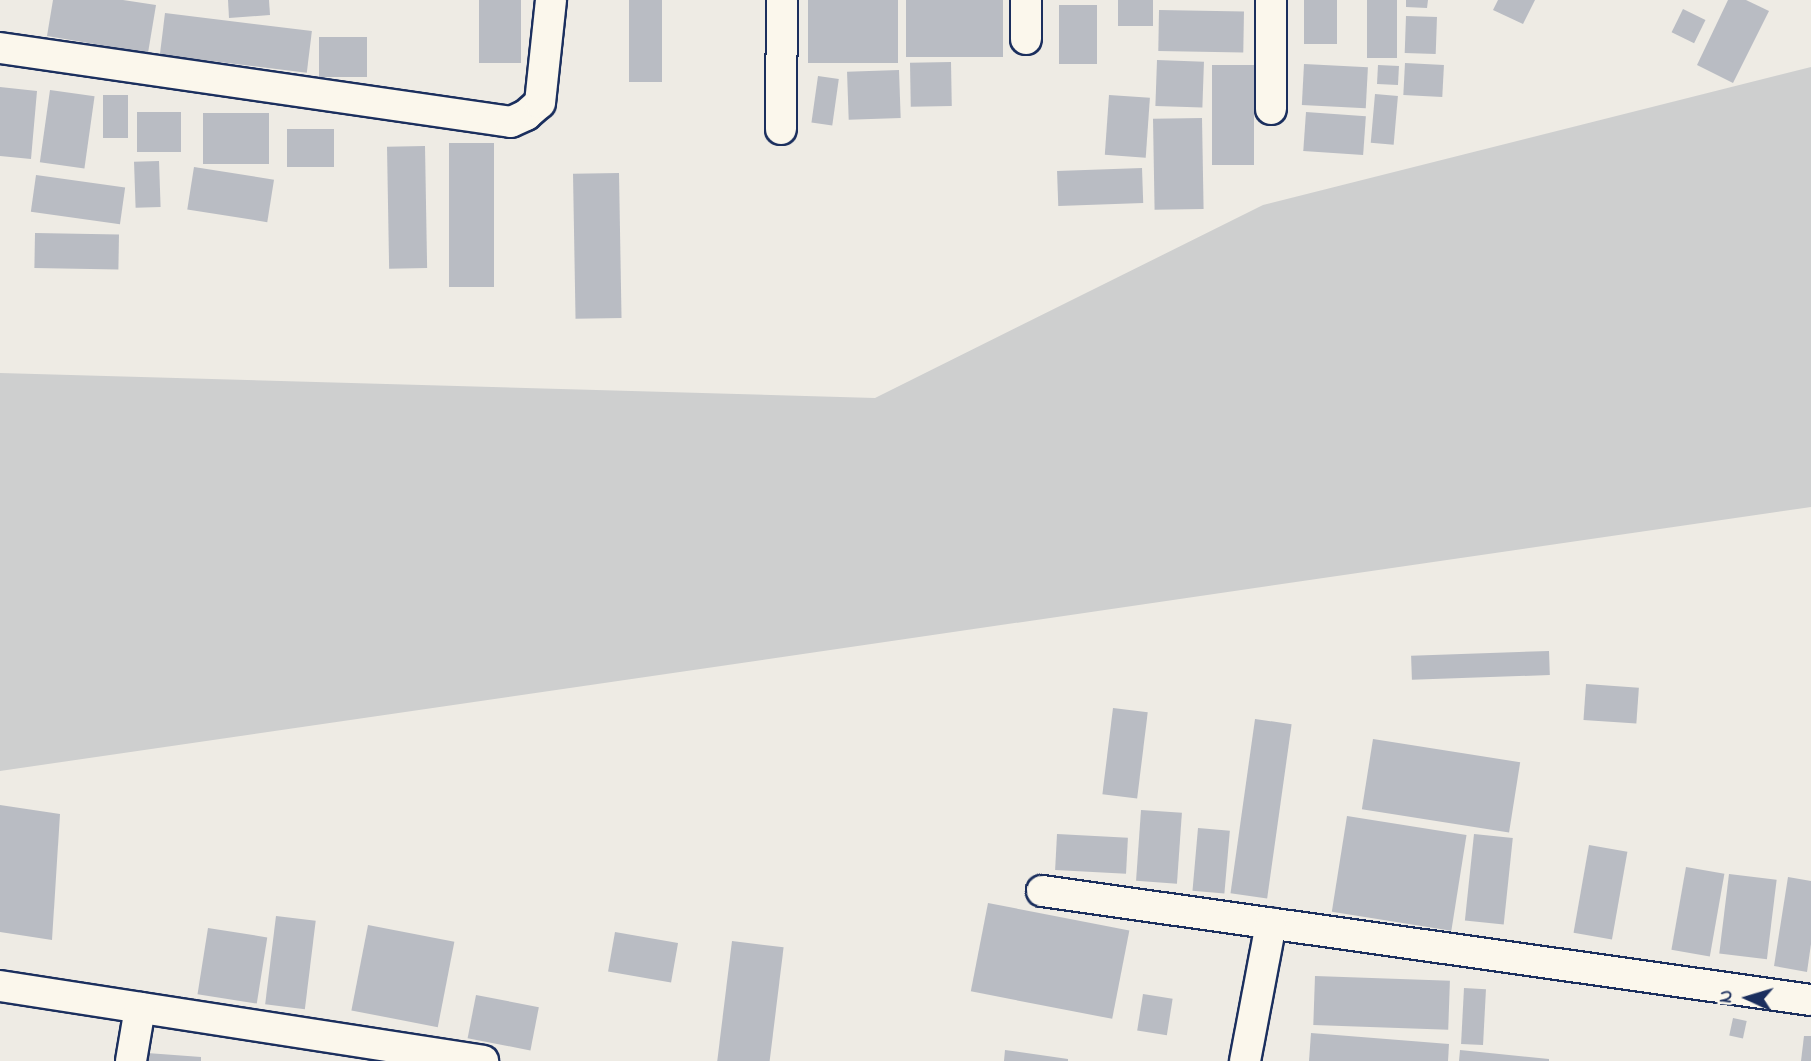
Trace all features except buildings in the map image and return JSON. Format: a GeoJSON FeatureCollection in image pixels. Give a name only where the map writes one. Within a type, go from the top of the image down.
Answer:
{"type":"FeatureCollection","features":[{"type":"Feature","properties":{"kind":"street"},"geometry":{"type":"LineString","coordinates":[[0,48],[511,122],[540,103],[551,0]]}},
{"type":"Feature","properties":{"kind":"street"},"geometry":{"type":"LineString","coordinates":[[781,129],[782,0]]}},
{"type":"Feature","properties":{"kind":"street"},"geometry":{"type":"LineString","coordinates":[[1026,0],[1026,39]]}},
{"type":"Feature","properties":{"kind":"street"},"geometry":{"type":"LineString","coordinates":[[1271,0],[1271,109]]}},
{"type":"Feature","properties":{"kind":"street"},"geometry":{"type":"LineString","coordinates":[[1042,891],[1811,1000]]}},
{"type":"Feature","properties":{"kind":"street"},"geometry":{"type":"LineString","coordinates":[[1245,1061],[1271,923]]}},
{"type":"Feature","properties":{"kind":"street"},"geometry":{"type":"LineString","coordinates":[[0,986],[483,1061]]}},
{"type":"Feature","properties":{"kind":"street"},"geometry":{"type":"LineString","coordinates":[[131,1061],[140,1008]]}},
{"type":"Feature","properties":{"kind":"shaded area"},"geometry":{"type":"Polygon","coordinates":[[[1811,67],[1811,507],[0,771],[0,373],[875,398],[1263,205],[1811,67]]]}}]}
